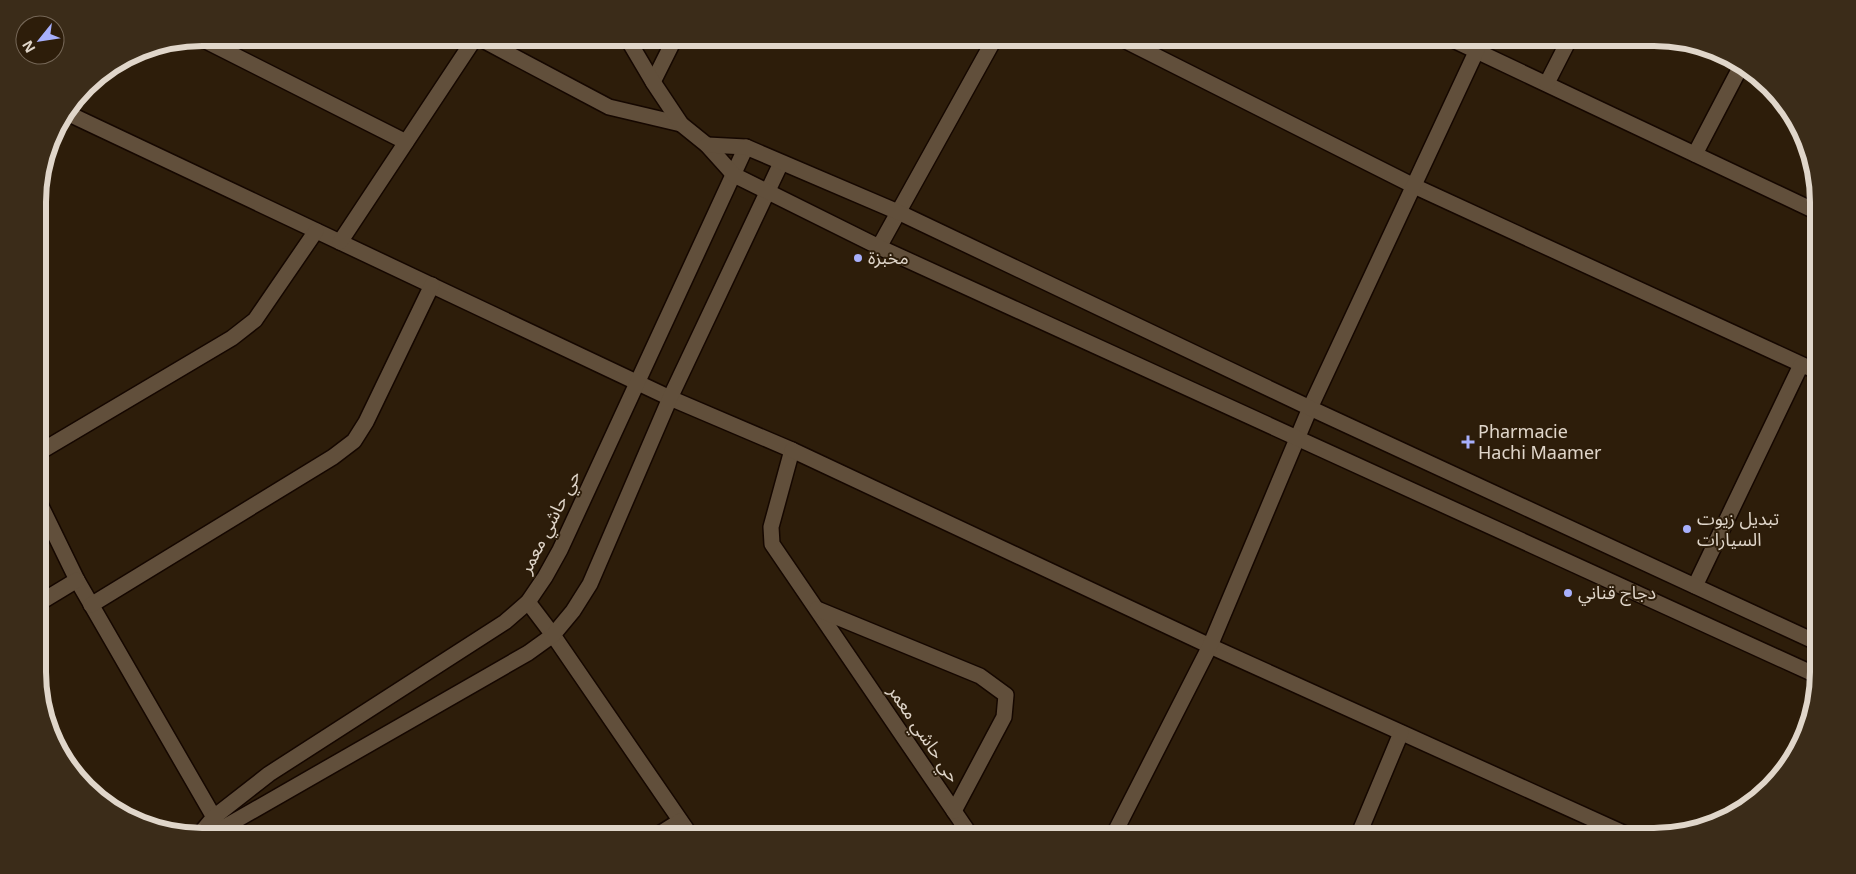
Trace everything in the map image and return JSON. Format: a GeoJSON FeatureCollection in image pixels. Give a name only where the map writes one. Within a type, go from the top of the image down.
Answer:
{"type":"FeatureCollection","features":[{"type":"Feature","properties":{"kind":"street"},"geometry":{"type":"LineString","coordinates":[[879,247],[989,46]]}},
{"type":"Feature","properties":{"kind":"street"},"geometry":{"type":"LineString","coordinates":[[1137,46],[1414,186],[1810,369]]}},
{"type":"Feature","properties":{"kind":"street"},"geometry":{"type":"LineString","coordinates":[[1468,46],[1810,209]]}},
{"type":"Feature","properties":{"kind":"street"},"geometry":{"type":"LineString","coordinates":[[1547,83],[1566,46]]}},
{"type":"Feature","properties":{"kind":"street"},"geometry":{"type":"LineString","coordinates":[[218,47],[406,142]]}},
{"type":"Feature","properties":{"kind":"street"},"geometry":{"type":"LineString","coordinates":[[340,242],[469,47]]}},
{"type":"Feature","properties":{"kind":"street"},"geometry":{"type":"LineString","coordinates":[[496,47],[609,107],[681,124]]}},
{"type":"Feature","properties":{"kind":"street"},"geometry":{"type":"LineString","coordinates":[[632,47],[681,124],[707,144],[734,175],[879,247],[1810,672]]}},
{"type":"Feature","properties":{"kind":"street"},"geometry":{"type":"LineString","coordinates":[[653,82],[671,47]]}},
{"type":"Feature","properties":{"kind":"street"},"geometry":{"type":"LineString","coordinates":[[1117,827],[1210,646],[1310,408],[1477,50]]}},
{"type":"Feature","properties":{"kind":"street"},"geometry":{"type":"LineString","coordinates":[[1695,154],[1738,71]]}},
{"type":"Feature","properties":{"kind":"street"},"geometry":{"type":"LineString","coordinates":[[73,116],[670,398],[792,450],[1210,646],[1610,827]]}},
{"type":"Feature","properties":{"kind":"street"},"geometry":{"type":"LineString","coordinates":[[707,144],[746,147],[898,212],[1310,408],[1810,639]]}},
{"type":"Feature","properties":{"kind":"street","name":"حي حاشي معمر"},"geometry":{"type":"LineString","coordinates":[[220,828],[269,774],[505,622],[528,602],[560,550],[746,147]]}},
{"type":"Feature","properties":{"kind":"street","name":"حي حاشي معمر"},"geometry":{"type":"LineString","coordinates":[[220,828],[528,653],[553,635],[573,611],[590,584],[670,398],[781,163]]}},
{"type":"Feature","properties":{"kind":"street"},"geometry":{"type":"LineString","coordinates":[[46,448],[232,338],[255,320],[316,231]]}},
{"type":"Feature","properties":{"kind":"street"},"geometry":{"type":"LineString","coordinates":[[91,605],[333,456],[354,441],[366,422],[432,285]]}},
{"type":"Feature","properties":{"kind":"street"},"geometry":{"type":"LineString","coordinates":[[1695,586],[1801,365]]}},
{"type":"Feature","properties":{"kind":"street","name":"حي حاشي معمر"},"geometry":{"type":"LineString","coordinates":[[792,450],[771,528],[772,544],[965,827]]}},
{"type":"Feature","properties":{"kind":"street"},"geometry":{"type":"LineString","coordinates":[[46,519],[91,605],[220,828]]}},
{"type":"Feature","properties":{"kind":"street"},"geometry":{"type":"LineString","coordinates":[[46,599],[77,580]]}},
{"type":"Feature","properties":{"kind":"street"},"geometry":{"type":"LineString","coordinates":[[528,602],[553,635],[685,828]]}},
{"type":"Feature","properties":{"kind":"street"},"geometry":{"type":"LineString","coordinates":[[817,609],[980,676],[1006,695],[1004,717],[954,811]]}},
{"type":"Feature","properties":{"kind":"street"},"geometry":{"type":"LineString","coordinates":[[1362,827],[1401,733]]}},
{"type":"Feature","properties":{"kind":"street"},"geometry":{"type":"LineString","coordinates":[[669,828],[680,821]]}},
{"type":"Feature","properties":{"kind":"place","name":"مخبزة"},"geometry":{"type":"Point","coordinates":[858,258]}},
{"type":"Feature","properties":{"kind":"place","name":"Pharmacie Hachi Maamer"},"geometry":{"type":"Point","coordinates":[1468,442]}},
{"type":"Feature","properties":{"kind":"place","name":"تبديل زيوت السيارات"},"geometry":{"type":"Point","coordinates":[1687,529]}},
{"type":"Feature","properties":{"kind":"place","name":"دجاج قناني"},"geometry":{"type":"Point","coordinates":[1568,593]}}]}
